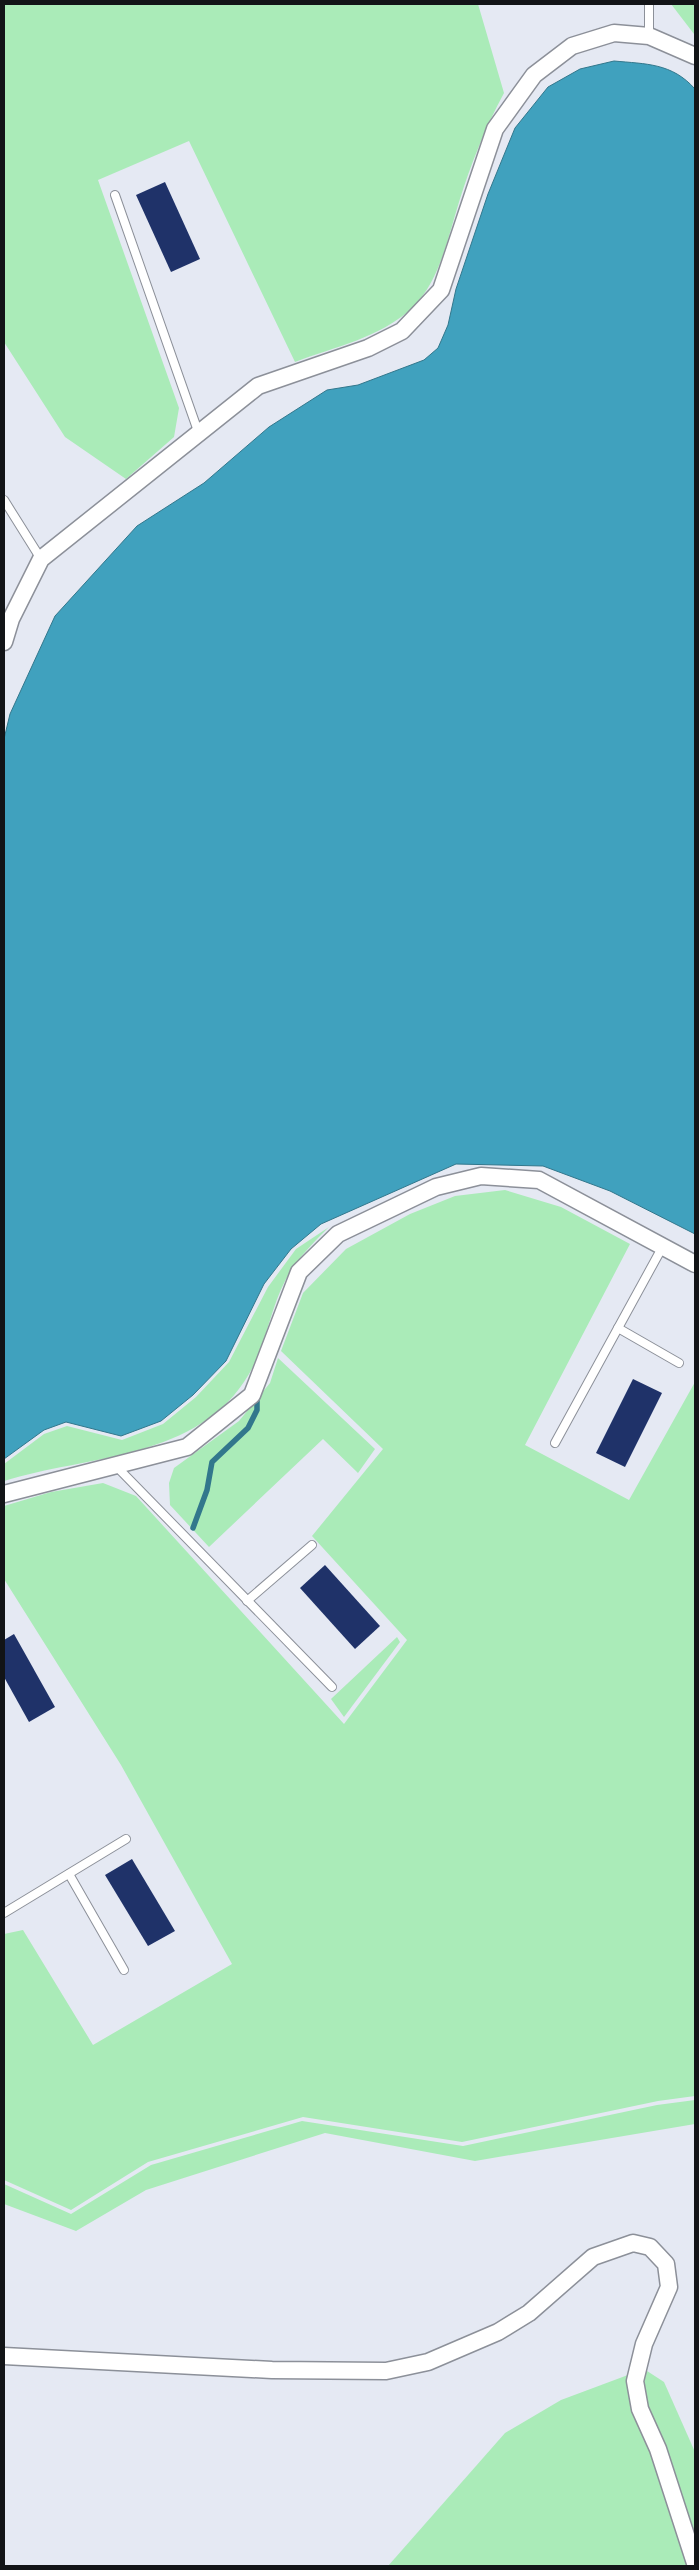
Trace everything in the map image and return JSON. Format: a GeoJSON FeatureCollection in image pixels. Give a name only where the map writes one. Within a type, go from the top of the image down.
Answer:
{"type":"FeatureCollection","features":[{"type":"Feature","properties":{"kind":"street"},"geometry":{"type":"LineString","coordinates":[[4,642],[10,620],[41,559],[258,386],[368,348],[402,331],[441,290],[495,129],[534,74],[572,46],[614,33],[649,36],[695,56]]}},
{"type":"Feature","properties":{"kind":"street"},"geometry":{"type":"LineString","coordinates":[[4,1494],[187,1447],[252,1394],[299,1272],[338,1234],[436,1187],[481,1176],[539,1180],[695,1264]]}},
{"type":"Feature","properties":{"kind":"street"},"geometry":{"type":"LineString","coordinates":[[4,2356],[272,2370],[386,2371],[428,2362],[498,2332],[529,2313],[593,2257],[632,2242],[650,2247],[666,2264],[669,2287],[644,2344],[635,2381],[640,2409],[658,2449],[695,2563]]}},
{"type":"Feature","properties":{"kind":"lane"},"geometry":{"type":"LineString","coordinates":[[648,4],[649,36]]}},
{"type":"Feature","properties":{"kind":"lane"},"geometry":{"type":"LineString","coordinates":[[115,195],[199,434]]}},
{"type":"Feature","properties":{"kind":"lane"},"geometry":{"type":"LineString","coordinates":[[4,500],[41,559]]}},
{"type":"Feature","properties":{"kind":"lane"},"geometry":{"type":"LineString","coordinates":[[555,1443],[663,1246]]}},
{"type":"Feature","properties":{"kind":"lane"},"geometry":{"type":"LineString","coordinates":[[618,1328],[679,1363]]}},
{"type":"Feature","properties":{"kind":"lane"},"geometry":{"type":"LineString","coordinates":[[116,1466],[332,1687]]}},
{"type":"Feature","properties":{"kind":"lane"},"geometry":{"type":"LineString","coordinates":[[247,1601],[312,1545]]}},
{"type":"Feature","properties":{"kind":"lane"},"geometry":{"type":"LineString","coordinates":[[4,1913],[126,1839]]}},
{"type":"Feature","properties":{"kind":"lane"},"geometry":{"type":"LineString","coordinates":[[69,1874],[124,1970]]}},
{"type":"Feature","properties":{"kind":"green space"},"geometry":{"type":"Polygon","coordinates":[[[4,4],[478,4],[504,93],[474,160],[442,258],[430,285],[422,297],[412,308],[386,327],[356,341],[295,362],[189,141],[98,180],[179,408],[174,437],[126,479],[65,437],[4,342],[4,4]]]}},
{"type":"Feature","properties":{"kind":"green space"},"geometry":{"type":"Polygon","coordinates":[[[671,4],[695,4],[695,34],[694,34],[671,4]]]}},
{"type":"Feature","properties":{"kind":"green space"},"geometry":{"type":"Polygon","coordinates":[[[505,1190],[561,1207],[630,1244],[525,1445],[629,1500],[695,1382],[695,2096],[658,2101],[462,2142],[303,2117],[148,2162],[71,2210],[4,2180],[4,1934],[23,1930],[93,2045],[232,1964],[121,1765],[4,1579],[4,1506],[51,1492],[103,1483],[136,1496],[344,1724],[407,1640],[312,1536],[383,1449],[281,1351],[303,1293],[346,1249],[410,1214],[455,1196],[505,1190]]]}},
{"type":"Feature","properties":{"kind":"green space"},"geometry":{"type":"Polygon","coordinates":[[[329,1227],[311,1245],[290,1272],[276,1302],[255,1363],[228,1402],[201,1423],[171,1439],[139,1450],[36,1472],[4,1481],[4,1464],[44,1434],[67,1426],[122,1440],[163,1424],[196,1397],[229,1362],[268,1287],[296,1249],[329,1227]]]}},
{"type":"Feature","properties":{"kind":"green space"},"geometry":{"type":"Polygon","coordinates":[[[278,1358],[375,1449],[358,1473],[323,1439],[209,1547],[170,1505],[169,1483],[174,1468],[239,1421],[270,1383],[278,1358]]]}},
{"type":"Feature","properties":{"kind":"green space"},"geometry":{"type":"Polygon","coordinates":[[[397,1637],[400,1642],[344,1717],[331,1699],[397,1637]]]}},
{"type":"Feature","properties":{"kind":"green space"},"geometry":{"type":"Polygon","coordinates":[[[695,2100],[695,2124],[475,2161],[325,2133],[146,2190],[76,2231],[4,2204],[4,2184],[71,2214],[151,2165],[302,2121],[463,2146],[657,2105],[695,2100]]]}},
{"type":"Feature","properties":{"kind":"green space"},"geometry":{"type":"Polygon","coordinates":[[[644,2369],[664,2382],[695,2452],[695,2566],[388,2566],[505,2433],[561,2400],[644,2369]]]}},
{"type":"Feature","properties":{"kind":"water"},"geometry":{"type":"Polygon","coordinates":[[[614,61],[658,66],[677,74],[695,89],[695,1234],[610,1191],[543,1166],[456,1164],[321,1224],[291,1249],[264,1284],[226,1361],[193,1395],[161,1421],[121,1436],[66,1422],[44,1430],[4,1459],[4,739],[10,714],[55,616],[137,526],[204,483],[269,427],[327,390],[358,385],[424,360],[438,348],[448,325],[456,289],[488,194],[515,128],[548,87],[580,69],[614,61]]]}},
{"type":"Feature","properties":{"kind":"building"},"geometry":{"type":"Polygon","coordinates":[[[165,182],[200,259],[171,272],[136,195],[165,182]]]}},
{"type":"Feature","properties":{"kind":"building"},"geometry":{"type":"Polygon","coordinates":[[[633,1379],[662,1393],[625,1467],[596,1453],[633,1379]]]}},
{"type":"Feature","properties":{"kind":"building"},"geometry":{"type":"Polygon","coordinates":[[[325,1565],[380,1626],[355,1649],[300,1588],[325,1565]]]}},
{"type":"Feature","properties":{"kind":"building"},"geometry":{"type":"Polygon","coordinates":[[[14,1634],[55,1707],[29,1722],[4,1677],[4,1640],[14,1634]]]}},
{"type":"Feature","properties":{"kind":"building"},"geometry":{"type":"Polygon","coordinates":[[[132,1859],[175,1931],[148,1946],[105,1875],[132,1859]]]}},
{"type":"Feature","properties":{"kind":"waterway"},"geometry":{"type":"LineString","coordinates":[[193,1528],[207,1490],[212,1462],[248,1428],[257,1410],[257,1398]]}}]}
